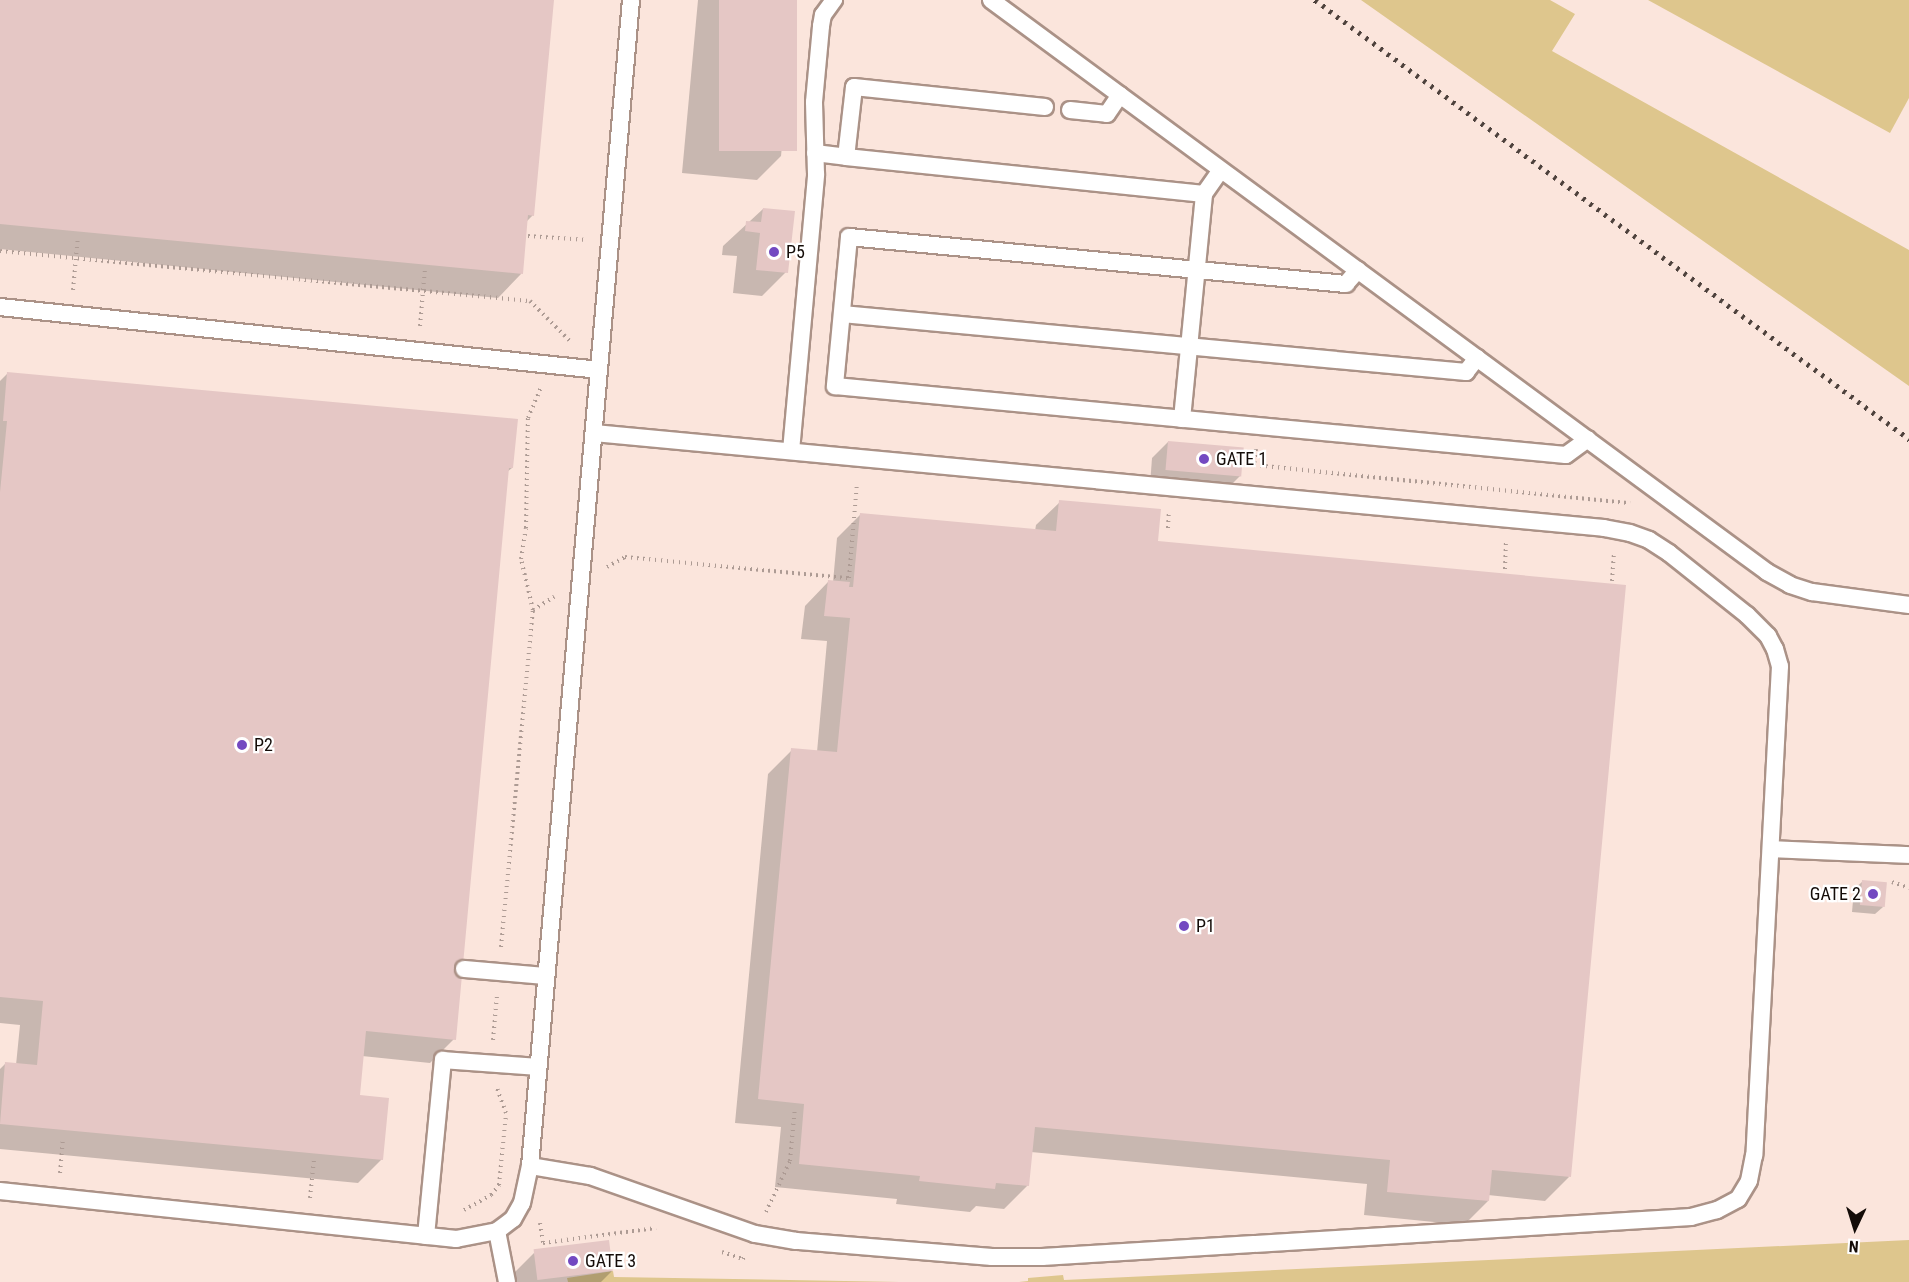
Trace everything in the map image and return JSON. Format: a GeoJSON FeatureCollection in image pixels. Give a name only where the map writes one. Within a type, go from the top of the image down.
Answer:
{"type":"FeatureCollection","features":[{"type":"Feature","properties":{"kind":"lane"},"geometry":{"type":"LineString","coordinates":[[0,1191],[456,1239],[497,1231],[513,1219],[522,1203],[530,1166],[632,0]]}},
{"type":"Feature","properties":{"kind":"lane"},"geometry":{"type":"LineString","coordinates":[[791,451],[816,174],[814,102],[821,26],[827,6],[834,0]]}},
{"type":"Feature","properties":{"kind":"lane"},"geometry":{"type":"LineString","coordinates":[[991,0],[1767,572],[1790,585],[1832,596],[1909,605]]}},
{"type":"Feature","properties":{"kind":"lane"},"geometry":{"type":"LineString","coordinates":[[846,157],[854,87],[1045,107]]}},
{"type":"Feature","properties":{"kind":"lane"},"geometry":{"type":"LineString","coordinates":[[1070,110],[1107,114],[1120,95]]}},
{"type":"Feature","properties":{"kind":"lane"},"geometry":{"type":"LineString","coordinates":[[815,153],[1204,194]]}},
{"type":"Feature","properties":{"kind":"lane"},"geometry":{"type":"LineString","coordinates":[[1182,419],[1204,194],[1221,170]]}},
{"type":"Feature","properties":{"kind":"lane"},"geometry":{"type":"LineString","coordinates":[[1358,270],[1346,284],[849,237],[836,386],[1566,455],[1588,439]]}},
{"type":"Feature","properties":{"kind":"lane"},"geometry":{"type":"LineString","coordinates":[[0,307],[599,370]]}},
{"type":"Feature","properties":{"kind":"lane"},"geometry":{"type":"LineString","coordinates":[[842,314],[1466,372],[1477,358]]}},
{"type":"Feature","properties":{"kind":"lane"},"geometry":{"type":"LineString","coordinates":[[530,1166],[590,1176],[755,1234],[796,1241],[992,1257],[1065,1256],[1679,1217],[1717,1210],[1738,1199],[1749,1181],[1754,1155],[1780,693],[1779,666],[1775,649],[1768,636],[1748,615],[1649,540],[1630,533],[1604,528],[594,433]]}},
{"type":"Feature","properties":{"kind":"lane"},"geometry":{"type":"LineString","coordinates":[[1771,849],[1909,855]]}},
{"type":"Feature","properties":{"kind":"lane"},"geometry":{"type":"LineString","coordinates":[[464,969],[546,976]]}},
{"type":"Feature","properties":{"kind":"lane"},"geometry":{"type":"LineString","coordinates":[[426,1236],[443,1060],[538,1067]]}},
{"type":"Feature","properties":{"kind":"lane"},"geometry":{"type":"LineString","coordinates":[[497,1231],[507,1282]]}},
{"type":"Feature","properties":{"kind":"path"},"geometry":{"type":"LineString","coordinates":[[71,314],[78,236]]}},
{"type":"Feature","properties":{"kind":"path"},"geometry":{"type":"LineString","coordinates":[[528,236],[610,242]]}},
{"type":"Feature","properties":{"kind":"path"},"geometry":{"type":"LineString","coordinates":[[0,251],[530,301],[573,344],[601,346]]}},
{"type":"Feature","properties":{"kind":"path"},"geometry":{"type":"LineString","coordinates":[[418,351],[425,269]]}},
{"type":"Feature","properties":{"kind":"path"},"geometry":{"type":"LineString","coordinates":[[428,1210],[464,1210],[491,1195],[499,1185],[506,1113],[492,1064],[533,609],[521,559],[526,528],[528,418],[565,336]]}},
{"type":"Feature","properties":{"kind":"path"},"geometry":{"type":"LineString","coordinates":[[533,609],[625,557],[849,578],[860,458]]}},
{"type":"Feature","properties":{"kind":"path"},"geometry":{"type":"LineString","coordinates":[[1892,882],[1909,888]]}},
{"type":"Feature","properties":{"kind":"path"},"geometry":{"type":"LineString","coordinates":[[50,1175],[60,1176],[63,1137]]}},
{"type":"Feature","properties":{"kind":"path"},"geometry":{"type":"LineString","coordinates":[[310,1199],[314,1159]]}},
{"type":"Feature","properties":{"kind":"path"},"geometry":{"type":"LineString","coordinates":[[298,1198],[322,1200]]}},
{"type":"Feature","properties":{"kind":"shaded area"},"geometry":{"type":"Polygon","coordinates":[[[1361,0],[1550,0],[1575,14],[1552,51],[1909,250],[1909,386],[1361,0]]]}},
{"type":"Feature","properties":{"kind":"shaded area"},"geometry":{"type":"Polygon","coordinates":[[[1648,0],[1909,0],[1909,98],[1890,133],[1648,0]]]}},
{"type":"Feature","properties":{"kind":"shaded area"},"geometry":{"type":"Polygon","coordinates":[[[1909,1240],[1909,1282],[1019,1282],[1028,1281],[1028,1278],[1063,1275],[1064,1280],[1909,1240]]]}},
{"type":"Feature","properties":{"kind":"shaded area"},"geometry":{"type":"Polygon","coordinates":[[[613,1271],[614,1277],[900,1282],[568,1282],[567,1278],[613,1271]]]}},
{"type":"Feature","properties":{"kind":"building"},"geometry":{"type":"Polygon","coordinates":[[[0,0],[554,0],[534,216],[528,215],[523,274],[0,224],[0,0]]]}},
{"type":"Feature","properties":{"kind":"building"},"geometry":{"type":"Polygon","coordinates":[[[719,0],[797,0],[797,151],[719,151],[719,0]]]}},
{"type":"Feature","properties":{"kind":"building","name":"P5"},"geometry":{"type":"Polygon","coordinates":[[[763,208],[795,211],[788,273],[756,270],[760,233],[745,231],[746,221],[761,222],[763,208]]]}},
{"type":"Feature","properties":{"kind":"building","name":"P2"},"geometry":{"type":"Polygon","coordinates":[[[7,372],[518,419],[513,468],[509,468],[456,1040],[366,1031],[360,1095],[389,1098],[383,1160],[0,1124],[5,1062],[37,1065],[43,1001],[0,997],[0,492],[7,421],[3,421],[7,372]]]}},
{"type":"Feature","properties":{"kind":"building","name":"GATE 1"},"geometry":{"type":"Polygon","coordinates":[[[1168,441],[1244,448],[1241,477],[1165,470],[1168,441]]]}},
{"type":"Feature","properties":{"kind":"building","name":"P1"},"geometry":{"type":"Polygon","coordinates":[[[1059,500],[1161,509],[1158,541],[1626,585],[1571,1177],[1492,1170],[1489,1201],[1387,1192],[1390,1160],[1035,1127],[1029,1186],[996,1183],[995,1189],[919,1181],[920,1176],[799,1164],[804,1104],[758,1099],[791,748],[837,752],[850,618],[824,616],[828,580],[850,582],[849,587],[853,587],[860,513],[1056,531],[1059,500]]]}},
{"type":"Feature","properties":{"kind":"building","name":"GATE 2"},"geometry":{"type":"Polygon","coordinates":[[[1862,880],[1887,882],[1885,907],[1860,905],[1862,880]]]}},
{"type":"Feature","properties":{"kind":"building","name":"GATE 3"},"geometry":{"type":"Polygon","coordinates":[[[609,1240],[613,1271],[537,1280],[534,1249],[609,1240]]]}},
{"type":"Feature","properties":{"kind":"railway"},"geometry":{"type":"LineString","coordinates":[[1315,0],[1909,439]]}},
{"type":"Feature","properties":{"kind":"place","name":"P5"},"geometry":{"type":"Point","coordinates":[774,252]}},
{"type":"Feature","properties":{"kind":"place","name":"GATE 1"},"geometry":{"type":"Point","coordinates":[1204,459]}},
{"type":"Feature","properties":{"kind":"place","name":"P2"},"geometry":{"type":"Point","coordinates":[242,745]}},
{"type":"Feature","properties":{"kind":"place","name":"GATE 2"},"geometry":{"type":"Point","coordinates":[1873,894]}},
{"type":"Feature","properties":{"kind":"place","name":"P1"},"geometry":{"type":"Point","coordinates":[1184,926]}},
{"type":"Feature","properties":{"kind":"place","name":"GATE 3"},"geometry":{"type":"Point","coordinates":[573,1261]}}]}
